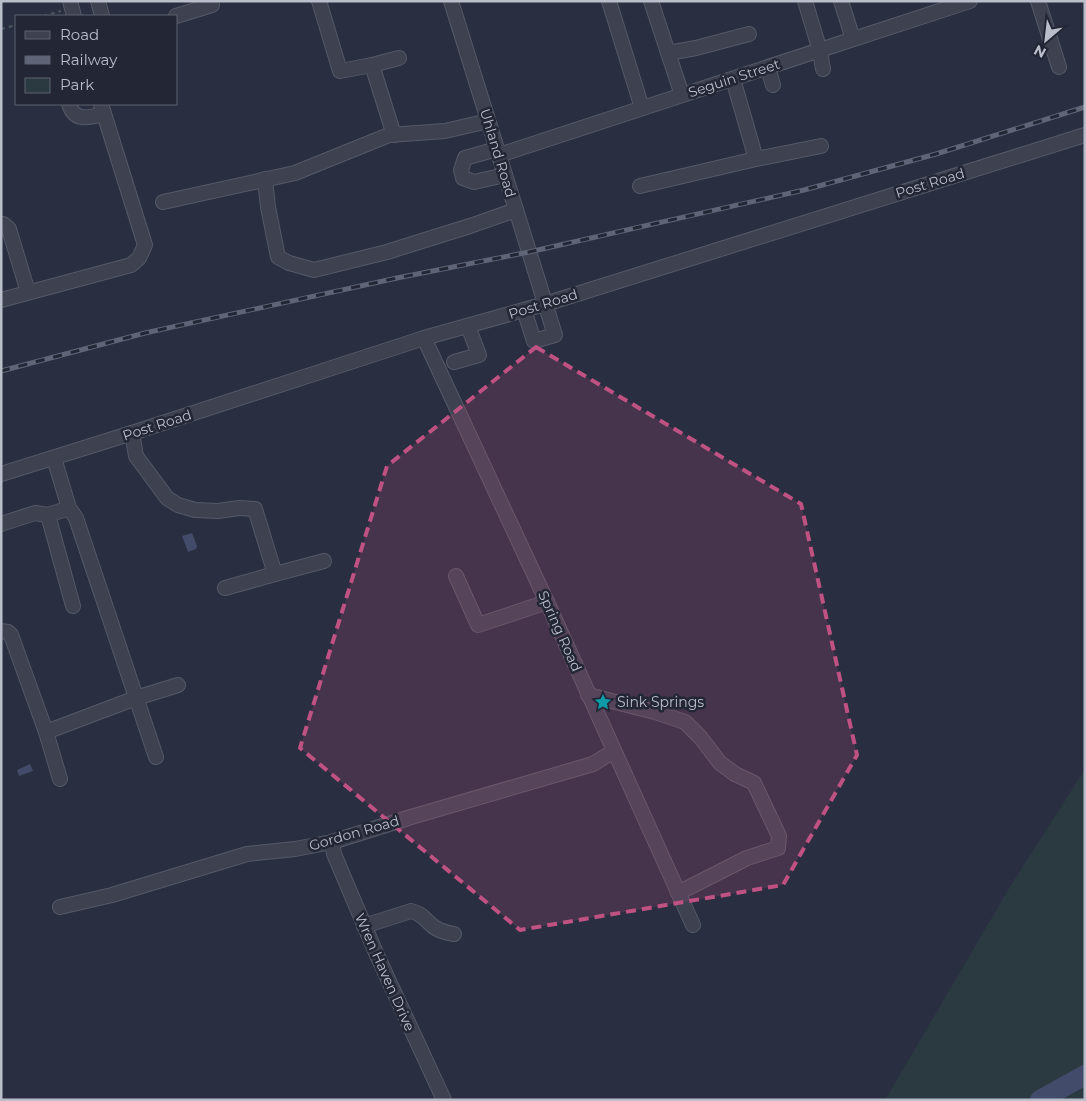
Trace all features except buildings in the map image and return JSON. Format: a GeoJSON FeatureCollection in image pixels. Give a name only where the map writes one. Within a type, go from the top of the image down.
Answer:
{"type":"FeatureCollection","features":[{"type":"Feature","properties":{"kind":"street"},"geometry":{"type":"LineString","coordinates":[[98,1],[102,15]]}},
{"type":"Feature","properties":{"kind":"street"},"geometry":{"type":"LineString","coordinates":[[319,1],[340,71],[399,58]]}},
{"type":"Feature","properties":{"kind":"street","name":"Uhland Road"},"geometry":{"type":"LineString","coordinates":[[451,1],[555,335],[534,341],[524,310]]}},
{"type":"Feature","properties":{"kind":"street"},"geometry":{"type":"LineString","coordinates":[[609,1],[642,108]]}},
{"type":"Feature","properties":{"kind":"street"},"geometry":{"type":"LineString","coordinates":[[651,1],[682,95]]}},
{"type":"Feature","properties":{"kind":"street"},"geometry":{"type":"LineString","coordinates":[[805,1],[820,51],[822,68]]}},
{"type":"Feature","properties":{"kind":"street"},"geometry":{"type":"LineString","coordinates":[[842,1],[853,39]]}},
{"type":"Feature","properties":{"kind":"street","name":"Seguin Street"},"geometry":{"type":"LineString","coordinates":[[505,176],[474,182],[464,178],[461,170],[465,158],[498,152],[642,108],[970,1]]}},
{"type":"Feature","properties":{"kind":"street"},"geometry":{"type":"LineString","coordinates":[[1038,1],[1059,68]]}},
{"type":"Feature","properties":{"kind":"street"},"geometry":{"type":"LineString","coordinates":[[178,15],[200,4]]}},
{"type":"Feature","properties":{"kind":"street"},"geometry":{"type":"LineString","coordinates":[[668,52],[696,48],[748,34]]}},
{"type":"Feature","properties":{"kind":"street"},"geometry":{"type":"LineString","coordinates":[[372,65],[394,135]]}},
{"type":"Feature","properties":{"kind":"street"},"geometry":{"type":"LineString","coordinates":[[768,68],[773,85]]}},
{"type":"Feature","properties":{"kind":"street"},"geometry":{"type":"LineString","coordinates":[[733,78],[756,159]]}},
{"type":"Feature","properties":{"kind":"street"},"geometry":{"type":"LineString","coordinates":[[1,300],[131,265],[139,258],[145,245],[103,109],[86,118],[79,117],[71,111],[69,105]]}},
{"type":"Feature","properties":{"kind":"street"},"geometry":{"type":"LineString","coordinates":[[163,202],[294,173],[389,135],[445,132],[488,121]]}},
{"type":"Feature","properties":{"kind":"street","name":"Post Road"},"geometry":{"type":"LineString","coordinates":[[1,474],[132,434],[424,338],[545,304],[1085,135]]}},
{"type":"Feature","properties":{"kind":"street"},"geometry":{"type":"LineString","coordinates":[[640,186],[821,146]]}},
{"type":"Feature","properties":{"kind":"street"},"geometry":{"type":"LineString","coordinates":[[265,179],[268,207],[278,257],[290,263],[314,270],[387,252],[516,210]]}},
{"type":"Feature","properties":{"kind":"street"},"geometry":{"type":"LineString","coordinates":[[1,224],[9,230],[28,292]]}},
{"type":"Feature","properties":{"kind":"street"},"geometry":{"type":"LineString","coordinates":[[454,362],[479,355],[468,326]]}},
{"type":"Feature","properties":{"kind":"street","name":"Spring Road"},"geometry":{"type":"LineString","coordinates":[[424,338],[547,602],[693,925]]}},
{"type":"Feature","properties":{"kind":"street"},"geometry":{"type":"LineString","coordinates":[[132,434],[136,456],[167,498],[178,505],[195,510],[255,509],[275,574]]}},
{"type":"Feature","properties":{"kind":"street"},"geometry":{"type":"LineString","coordinates":[[54,458],[69,508],[76,518],[156,757]]}},
{"type":"Feature","properties":{"kind":"street"},"geometry":{"type":"LineString","coordinates":[[1,524],[35,513],[48,515],[69,508]]}},
{"type":"Feature","properties":{"kind":"street"},"geometry":{"type":"LineString","coordinates":[[48,515],[73,606]]}},
{"type":"Feature","properties":{"kind":"street"},"geometry":{"type":"LineString","coordinates":[[225,588],[324,561]]}},
{"type":"Feature","properties":{"kind":"street"},"geometry":{"type":"LineString","coordinates":[[456,576],[478,625],[547,602]]}},
{"type":"Feature","properties":{"kind":"street"},"geometry":{"type":"LineString","coordinates":[[1,631],[8,632],[11,635],[46,732],[60,779]]}},
{"type":"Feature","properties":{"kind":"street"},"geometry":{"type":"LineString","coordinates":[[46,732],[136,698],[178,685]]}},
{"type":"Feature","properties":{"kind":"street"},"geometry":{"type":"LineString","coordinates":[[588,695],[655,712],[685,722],[701,738],[720,763],[735,774],[754,783],[763,800],[779,836],[778,848],[747,858],[678,892]]}},
{"type":"Feature","properties":{"kind":"street","name":"Gordon Road"},"geometry":{"type":"LineString","coordinates":[[60,907],[112,895],[247,854],[295,849],[332,842],[411,816],[593,764],[614,751]]}},
{"type":"Feature","properties":{"kind":"street","name":"Wren Haven Drive"},"geometry":{"type":"LineString","coordinates":[[332,842],[334,854],[364,926],[444,1100]]}},
{"type":"Feature","properties":{"kind":"street"},"geometry":{"type":"LineString","coordinates":[[364,926],[410,911],[417,912],[438,929],[454,934]]}},
{"type":"Feature","properties":{"kind":"path"},"geometry":{"type":"LineString","coordinates":[[47,15],[69,9]]}},
{"type":"Feature","properties":{"kind":"path"},"geometry":{"type":"LineString","coordinates":[[1,29],[15,24]]}},
{"type":"Feature","properties":{"kind":"highlighted area"},"geometry":{"type":"Polygon","coordinates":[[[536,347],[801,504],[857,755],[783,885],[520,930],[300,748],[387,466],[536,347]]]}},
{"type":"Feature","properties":{"kind":"green space"},"geometry":{"type":"Polygon","coordinates":[[[1085,769],[1085,1100],[885,1100],[1011,885],[1085,769]]]}},
{"type":"Feature","properties":{"kind":"water"},"geometry":{"type":"Polygon","coordinates":[[[192,533],[197,546],[196,549],[188,552],[182,536],[192,533]]]}},
{"type":"Feature","properties":{"kind":"water"},"geometry":{"type":"Polygon","coordinates":[[[30,764],[33,771],[19,776],[17,770],[30,764]]]}},
{"type":"Feature","properties":{"kind":"waterway"},"geometry":{"type":"LineString","coordinates":[[1040,1100],[1085,1075]]}},
{"type":"Feature","properties":{"kind":"railway"},"geometry":{"type":"LineString","coordinates":[[1,371],[145,333],[397,278],[529,252],[804,190],[936,154],[1085,107]]}},
{"type":"Feature","properties":{"kind":"place","name":"Sink Springs"},"geometry":{"type":"Point","coordinates":[603,702]}}]}
